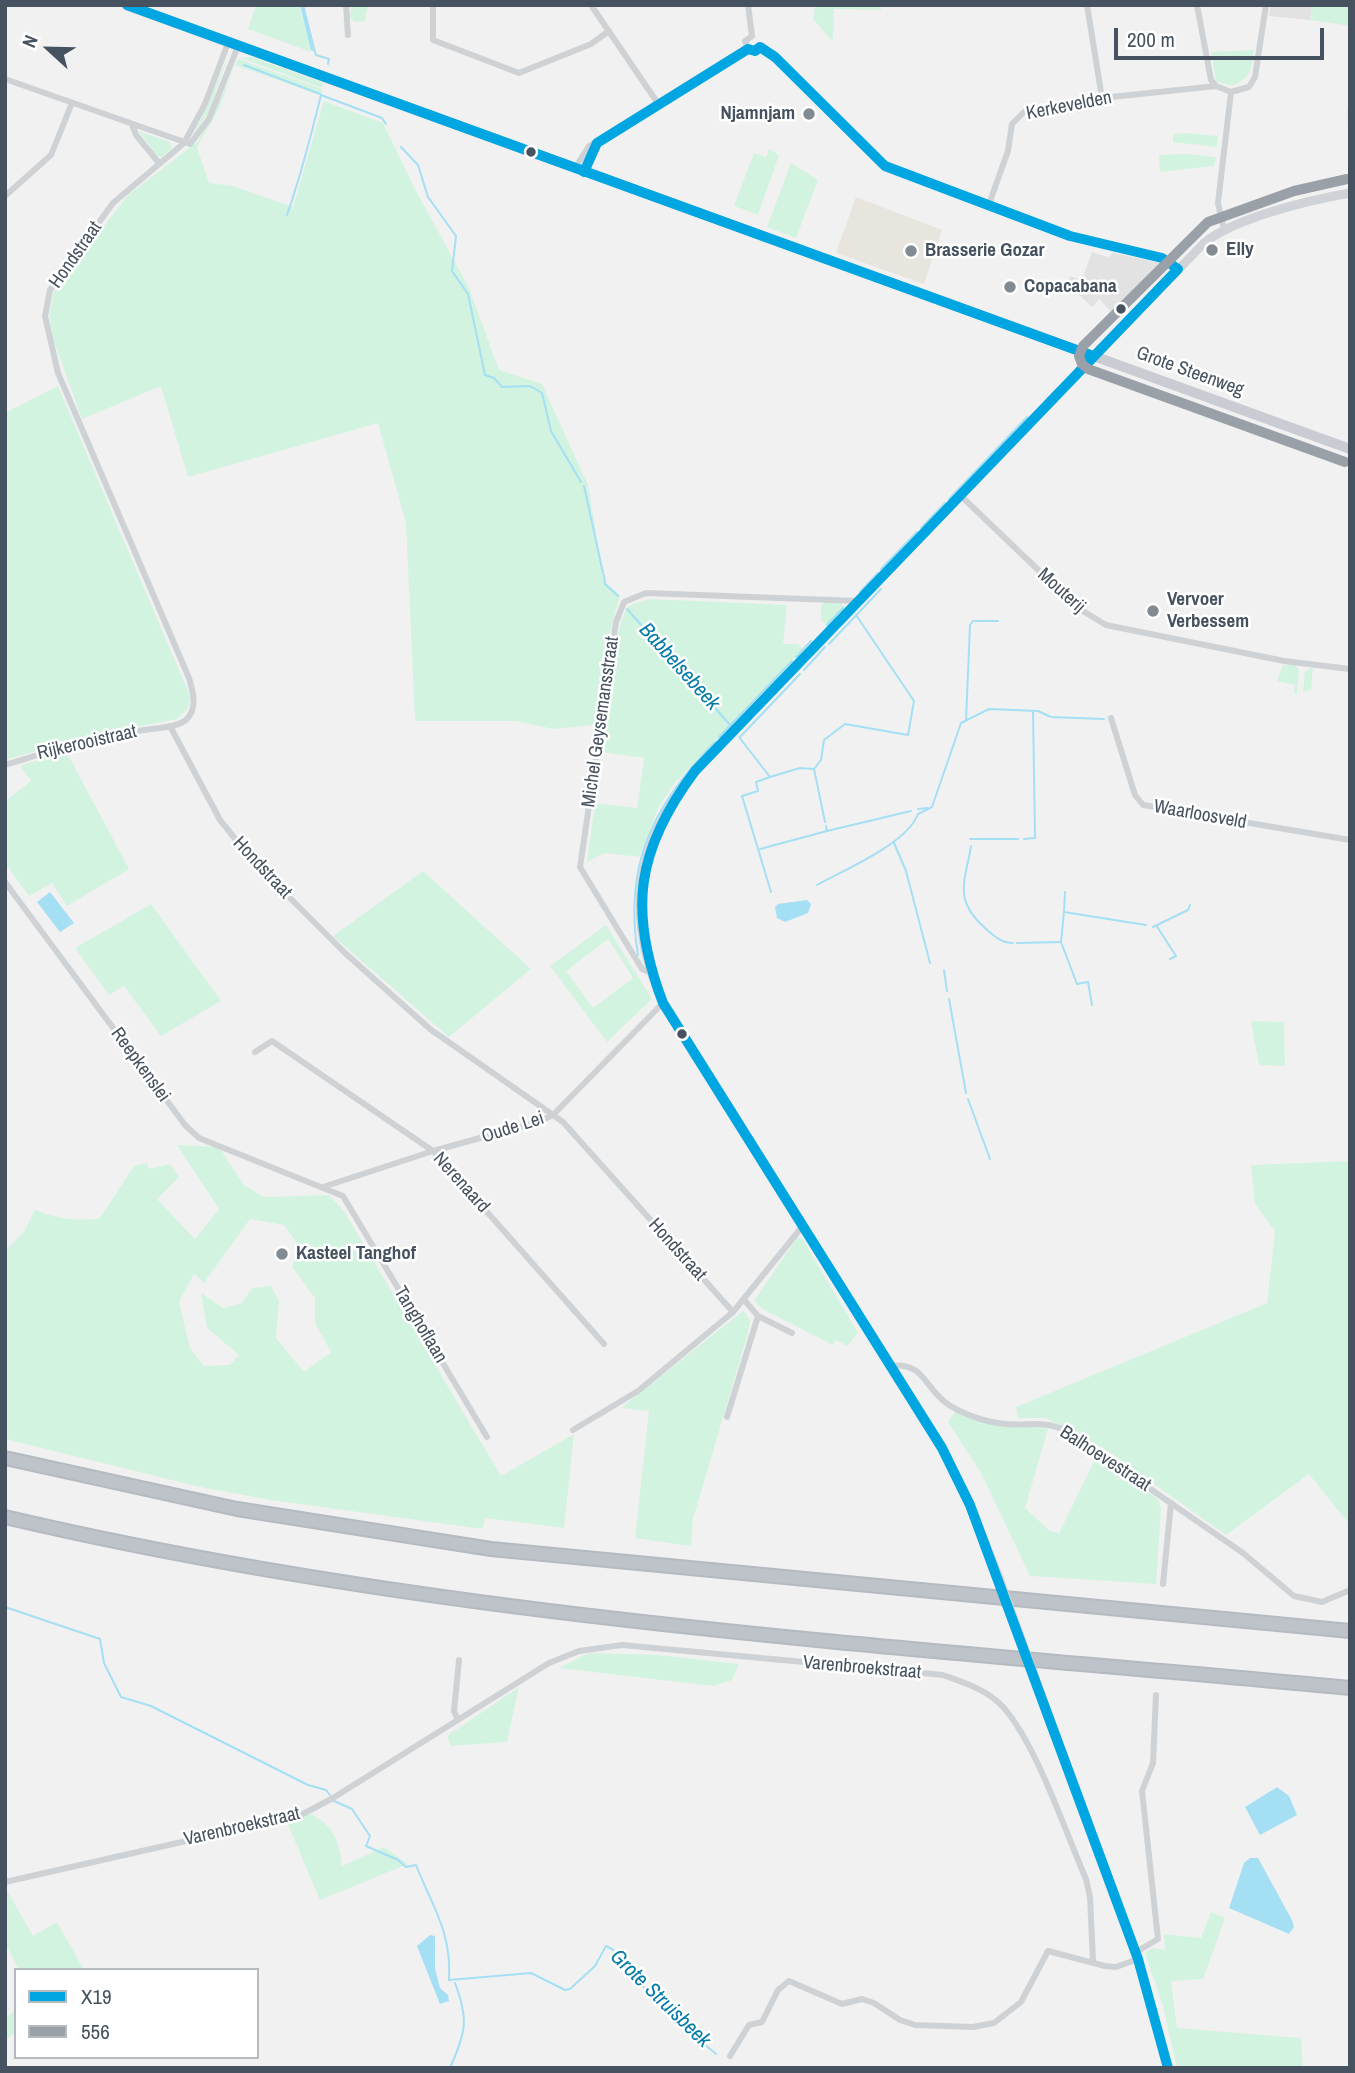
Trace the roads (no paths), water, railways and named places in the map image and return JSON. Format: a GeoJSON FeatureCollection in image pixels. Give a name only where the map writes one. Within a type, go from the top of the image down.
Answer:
{"type":"FeatureCollection","features":[{"type":"Feature","properties":{"kind":"highway"},"geometry":{"type":"LineString","coordinates":[[5,1458],[237,1509],[491,1549],[650,1567],[1350,1631]]}},
{"type":"Feature","properties":{"kind":"highway"},"geometry":{"type":"LineString","coordinates":[[5,1517],[192,1555],[408,1592],[709,1628],[1350,1688]]}},
{"type":"Feature","properties":{"kind":"main road","name":"Grote Steenweg"},"geometry":{"type":"LineString","coordinates":[[126,5],[1350,449]]}},
{"type":"Feature","properties":{"kind":"street"},"geometry":{"type":"LineString","coordinates":[[346,5],[348,35]]}},
{"type":"Feature","properties":{"kind":"street"},"geometry":{"type":"LineString","coordinates":[[433,5],[433,40],[519,73],[591,44],[609,32]]}},
{"type":"Feature","properties":{"kind":"street"},"geometry":{"type":"LineString","coordinates":[[591,5],[659,105]]}},
{"type":"Feature","properties":{"kind":"street"},"geometry":{"type":"LineString","coordinates":[[748,5],[752,36]]}},
{"type":"Feature","properties":{"kind":"street"},"geometry":{"type":"LineString","coordinates":[[1087,5],[1101,98]]}},
{"type":"Feature","properties":{"kind":"street"},"geometry":{"type":"LineString","coordinates":[[1197,5],[1211,80],[1216,86],[1231,92],[1249,87],[1255,77],[1266,5]]}},
{"type":"Feature","properties":{"kind":"street"},"geometry":{"type":"LineString","coordinates":[[752,36],[760,40],[760,47]]}},
{"type":"Feature","properties":{"kind":"street"},"geometry":{"type":"LineString","coordinates":[[748,49],[746,41],[752,36]]}},
{"type":"Feature","properties":{"kind":"street","name":"Hondstraat"},"geometry":{"type":"LineString","coordinates":[[233,44],[184,143],[113,203],[53,284],[45,310],[58,373],[190,678],[194,695],[191,713],[186,720],[170,726],[192,773],[234,841],[317,926],[430,1029],[553,1115],[733,1312]]}},
{"type":"Feature","properties":{"kind":"street"},"geometry":{"type":"LineString","coordinates":[[580,170],[586,150],[748,49],[755,51],[760,47]]}},
{"type":"Feature","properties":{"kind":"street"},"geometry":{"type":"LineString","coordinates":[[760,47],[775,57],[874,159],[988,207],[1070,236],[1162,258],[1178,269]]}},
{"type":"Feature","properties":{"kind":"street"},"geometry":{"type":"LineString","coordinates":[[5,79],[184,143]]}},
{"type":"Feature","properties":{"kind":"street","name":"Kerkevelden"},"geometry":{"type":"LineString","coordinates":[[988,207],[1016,117],[1024,112],[1101,98],[1216,86]]}},
{"type":"Feature","properties":{"kind":"street"},"geometry":{"type":"LineString","coordinates":[[1224,230],[1218,203],[1231,92]]}},
{"type":"Feature","properties":{"kind":"street"},"geometry":{"type":"LineString","coordinates":[[5,196],[51,155],[72,103]]}},
{"type":"Feature","properties":{"kind":"street"},"geometry":{"type":"LineString","coordinates":[[132,124],[136,135],[159,163]]}},
{"type":"Feature","properties":{"kind":"street","name":"Michel Geysemansstraat"},"geometry":{"type":"LineString","coordinates":[[1165,2066],[1137,1955],[970,1505],[942,1448],[663,1003],[649,972],[641,941],[640,906],[647,857],[663,814],[695,772],[1178,269],[1208,239],[1224,230],[1299,204],[1350,193]]}},
{"type":"Feature","properties":{"kind":"street","name":"Mouterij"},"geometry":{"type":"LineString","coordinates":[[961,496],[1078,608],[1106,625],[1284,661],[1350,669]]}},
{"type":"Feature","properties":{"kind":"street","name":"Michel Geysemansstraat"},"geometry":{"type":"LineString","coordinates":[[649,972],[642,969],[580,867],[616,622],[624,602],[646,593],[858,601]]}},
{"type":"Feature","properties":{"kind":"street","name":"Waarloosveld"},"geometry":{"type":"LineString","coordinates":[[1111,718],[1135,795],[1143,805],[1350,840]]}},
{"type":"Feature","properties":{"kind":"street","name":"Rijkerooistraat"},"geometry":{"type":"LineString","coordinates":[[5,765],[105,737],[170,726]]}},
{"type":"Feature","properties":{"kind":"street","name":"Reepkenslei"},"geometry":{"type":"LineString","coordinates":[[5,883],[184,1125],[198,1138],[323,1186]]}},
{"type":"Feature","properties":{"kind":"street","name":"Oude Lei"},"geometry":{"type":"LineString","coordinates":[[323,1186],[433,1151],[510,1131],[553,1115],[663,1003]]}},
{"type":"Feature","properties":{"kind":"street","name":"Nerenaard"},"geometry":{"type":"LineString","coordinates":[[255,1052],[272,1041],[433,1151],[604,1344]]}},
{"type":"Feature","properties":{"kind":"street","name":"Tanghoflaan"},"geometry":{"type":"LineString","coordinates":[[323,1186],[343,1196],[487,1437]]}},
{"type":"Feature","properties":{"kind":"street"},"geometry":{"type":"LineString","coordinates":[[573,1430],[638,1391],[733,1312],[745,1301],[802,1227]]}},
{"type":"Feature","properties":{"kind":"street"},"geometry":{"type":"LineString","coordinates":[[745,1301],[758,1316],[792,1333]]}},
{"type":"Feature","properties":{"kind":"street"},"geometry":{"type":"LineString","coordinates":[[727,1417],[758,1316]]}},
{"type":"Feature","properties":{"kind":"street","name":"Balhoevestraat"},"geometry":{"type":"LineString","coordinates":[[890,1366],[903,1364],[916,1368],[949,1405],[967,1413],[1007,1424],[1035,1422],[1065,1430],[1243,1553],[1294,1596],[1322,1602],[1350,1590]]}},
{"type":"Feature","properties":{"kind":"street","name":"Balhoevestraat"},"geometry":{"type":"LineString","coordinates":[[1163,1584],[1171,1503]]}},
{"type":"Feature","properties":{"kind":"street","name":"Varenbroekstraat"},"geometry":{"type":"LineString","coordinates":[[5,1882],[301,1815],[549,1663],[599,1646],[622,1645],[943,1675],[975,1686],[1003,1707],[1027,1745],[1086,1879],[1090,1897],[1093,1961]]}},
{"type":"Feature","properties":{"kind":"street"},"geometry":{"type":"LineString","coordinates":[[457,1720],[454,1712],[459,1660]]}},
{"type":"Feature","properties":{"kind":"street"},"geometry":{"type":"LineString","coordinates":[[730,2056],[749,2025],[762,2022],[778,1990],[789,1981],[842,2004],[862,1999],[874,2003],[900,2020],[915,2025],[973,2027],[994,2023],[1021,2002],[1048,1951],[1055,1951],[1084,1963],[1093,1961],[1116,1967],[1158,1939],[1142,1791],[1153,1763],[1156,1695]]}},
{"type":"Feature","properties":{"kind":"water"},"geometry":{"type":"Polygon","coordinates":[[[300,5],[304,5],[316,52],[311,50],[300,5]]]}},
{"type":"Feature","properties":{"kind":"water"},"geometry":{"type":"Polygon","coordinates":[[[50,892],[74,923],[60,932],[37,902],[50,892]]]}},
{"type":"Feature","properties":{"kind":"water"},"geometry":{"type":"Polygon","coordinates":[[[807,900],[811,904],[808,913],[785,922],[777,918],[775,907],[778,904],[807,900]]]}},
{"type":"Feature","properties":{"kind":"water"},"geometry":{"type":"Polygon","coordinates":[[[1277,1787],[1289,1796],[1297,1815],[1260,1835],[1245,1807],[1277,1787]]]}},
{"type":"Feature","properties":{"kind":"water"},"geometry":{"type":"Polygon","coordinates":[[[1250,1858],[1258,1858],[1292,1920],[1294,1927],[1289,1934],[1229,1908],[1244,1863],[1250,1858]]]}},
{"type":"Feature","properties":{"kind":"water"},"geometry":{"type":"Polygon","coordinates":[[[430,1935],[435,1936],[435,1969],[440,1988],[448,1995],[449,2001],[440,2004],[417,1946],[430,1935]]]}},
{"type":"Feature","properties":{"kind":"waterway","name":"Babbelsebeek"},"geometry":{"type":"LineString","coordinates":[[314,50],[316,55],[329,59],[328,64]]}},
{"type":"Feature","properties":{"kind":"waterway"},"geometry":{"type":"LineString","coordinates":[[244,65],[320,94]]}},
{"type":"Feature","properties":{"kind":"waterway","name":"Babbelsebeek"},"geometry":{"type":"LineString","coordinates":[[321,95],[382,118],[386,124]]}},
{"type":"Feature","properties":{"kind":"waterway"},"geometry":{"type":"LineString","coordinates":[[287,215],[321,95]]}},
{"type":"Feature","properties":{"kind":"waterway","name":"Babbelsebeek"},"geometry":{"type":"LineString","coordinates":[[401,147],[418,165],[428,197],[456,236],[452,271],[468,294],[485,375],[494,378],[502,387],[530,386],[542,393],[551,431],[581,482]]}},
{"type":"Feature","properties":{"kind":"waterway"},"geometry":{"type":"LineString","coordinates":[[949,499],[1027,417]]}},
{"type":"Feature","properties":{"kind":"waterway","name":"Babbelsebeek"},"geometry":{"type":"LineString","coordinates":[[584,486],[603,573]]}},
{"type":"Feature","properties":{"kind":"waterway"},"geometry":{"type":"LineString","coordinates":[[921,528],[945,503]]}},
{"type":"Feature","properties":{"kind":"waterway"},"geometry":{"type":"LineString","coordinates":[[881,569],[917,532]]}},
{"type":"Feature","properties":{"kind":"waterway"},"geometry":{"type":"LineString","coordinates":[[860,592],[878,573]]}},
{"type":"Feature","properties":{"kind":"waterway","name":"Babbelsebeek"},"geometry":{"type":"LineString","coordinates":[[604,575],[605,584],[618,596]]}},
{"type":"Feature","properties":{"kind":"waterway"},"geometry":{"type":"LineString","coordinates":[[829,644],[881,589]]}},
{"type":"Feature","properties":{"kind":"waterway"},"geometry":{"type":"LineString","coordinates":[[827,625],[843,608]]}},
{"type":"Feature","properties":{"kind":"waterway","name":"Babbelsebeek"},"geometry":{"type":"LineString","coordinates":[[627,609],[731,726]]}},
{"type":"Feature","properties":{"kind":"waterway"},"geometry":{"type":"LineString","coordinates":[[814,769],[821,760],[824,740],[845,724],[908,735],[914,701],[856,615]]}},
{"type":"Feature","properties":{"kind":"waterway"},"geometry":{"type":"LineString","coordinates":[[966,720],[970,625],[973,621],[992,621]]}},
{"type":"Feature","properties":{"kind":"waterway"},"geometry":{"type":"LineString","coordinates":[[993,621],[998,621]]}},
{"type":"Feature","properties":{"kind":"waterway"},"geometry":{"type":"LineString","coordinates":[[796,657],[811,641]]}},
{"type":"Feature","properties":{"kind":"waterway"},"geometry":{"type":"LineString","coordinates":[[804,670],[825,647]]}},
{"type":"Feature","properties":{"kind":"waterway"},"geometry":{"type":"LineString","coordinates":[[719,737],[792,661]]}},
{"type":"Feature","properties":{"kind":"waterway"},"geometry":{"type":"LineString","coordinates":[[740,737],[800,674]]}},
{"type":"Feature","properties":{"kind":"waterway"},"geometry":{"type":"LineString","coordinates":[[817,885],[888,846],[912,825],[918,814],[932,807],[961,723],[989,709],[1038,711],[1051,717],[1104,719]]}},
{"type":"Feature","properties":{"kind":"waterway"},"geometry":{"type":"LineString","coordinates":[[1024,839],[1035,838],[1033,711]]}},
{"type":"Feature","properties":{"kind":"waterway"},"geometry":{"type":"LineString","coordinates":[[739,737],[770,777],[756,782],[758,791],[742,796],[771,892]]}},
{"type":"Feature","properties":{"kind":"waterway"},"geometry":{"type":"LineString","coordinates":[[638,955],[634,923],[635,893],[639,865],[648,838],[659,813],[675,789],[715,742]]}},
{"type":"Feature","properties":{"kind":"waterway"},"geometry":{"type":"LineString","coordinates":[[770,777],[800,768],[814,769],[825,822]]}},
{"type":"Feature","properties":{"kind":"waterway"},"geometry":{"type":"LineString","coordinates":[[918,809],[927,808]]}},
{"type":"Feature","properties":{"kind":"waterway"},"geometry":{"type":"LineString","coordinates":[[827,831],[911,811]]}},
{"type":"Feature","properties":{"kind":"waterway"},"geometry":{"type":"LineString","coordinates":[[760,849],[827,831],[826,826]]}},
{"type":"Feature","properties":{"kind":"waterway"},"geometry":{"type":"LineString","coordinates":[[970,839],[1018,839]]}},
{"type":"Feature","properties":{"kind":"waterway"},"geometry":{"type":"LineString","coordinates":[[894,843],[906,871],[930,963]]}},
{"type":"Feature","properties":{"kind":"waterway"},"geometry":{"type":"LineString","coordinates":[[971,846],[964,880],[968,908],[994,936],[1013,943]]}},
{"type":"Feature","properties":{"kind":"waterway"},"geometry":{"type":"LineString","coordinates":[[1065,892],[1064,912],[1146,925]]}},
{"type":"Feature","properties":{"kind":"waterway"},"geometry":{"type":"LineString","coordinates":[[1153,927],[1188,910],[1190,905]]}},
{"type":"Feature","properties":{"kind":"waterway"},"geometry":{"type":"LineString","coordinates":[[1064,912],[1061,942],[1077,984],[1088,982],[1092,1005]]}},
{"type":"Feature","properties":{"kind":"waterway"},"geometry":{"type":"LineString","coordinates":[[1156,925],[1176,956],[1170,959]]}},
{"type":"Feature","properties":{"kind":"waterway"},"geometry":{"type":"LineString","coordinates":[[1017,943],[1060,942]]}},
{"type":"Feature","properties":{"kind":"waterway"},"geometry":{"type":"LineString","coordinates":[[944,970],[947,991]]}},
{"type":"Feature","properties":{"kind":"waterway"},"geometry":{"type":"LineString","coordinates":[[949,999],[966,1093]]}},
{"type":"Feature","properties":{"kind":"waterway"},"geometry":{"type":"LineString","coordinates":[[968,1099],[990,1159]]}},
{"type":"Feature","properties":{"kind":"waterway","name":"Grote Struisbeek"},"geometry":{"type":"LineString","coordinates":[[5,1607],[100,1639],[104,1663],[121,1697],[151,1706],[308,1785],[326,1790],[330,1795]]}},
{"type":"Feature","properties":{"kind":"waterway","name":"Grote Struisbeek"},"geometry":{"type":"LineString","coordinates":[[334,1801],[352,1809],[370,1836],[366,1846],[398,1860],[406,1867],[416,1865],[444,1933],[449,1980],[531,1973],[565,1990],[570,1989],[595,1966],[606,1946],[627,1961],[662,2008],[716,2054]]}},
{"type":"Feature","properties":{"kind":"waterway"},"geometry":{"type":"LineString","coordinates":[[450,2068],[460,2045],[464,2026],[455,1983]]}},
{"type":"Feature","properties":{"kind":"place","name":"Njamnjam"},"geometry":{"type":"Point","coordinates":[809,114]}},
{"type":"Feature","properties":{"kind":"place","name":"Elly"},"geometry":{"type":"Point","coordinates":[1212,250]}},
{"type":"Feature","properties":{"kind":"place","name":"Brasserie Gozar"},"geometry":{"type":"Point","coordinates":[911,251]}},
{"type":"Feature","properties":{"kind":"place","name":"Copacabana"},"geometry":{"type":"Point","coordinates":[1010,287]}},
{"type":"Feature","properties":{"kind":"place","name":"Vervoer Verbessem"},"geometry":{"type":"Point","coordinates":[1153,611]}},
{"type":"Feature","properties":{"kind":"place","name":"Kasteel Tanghof"},"geometry":{"type":"Point","coordinates":[282,1254]}}]}
